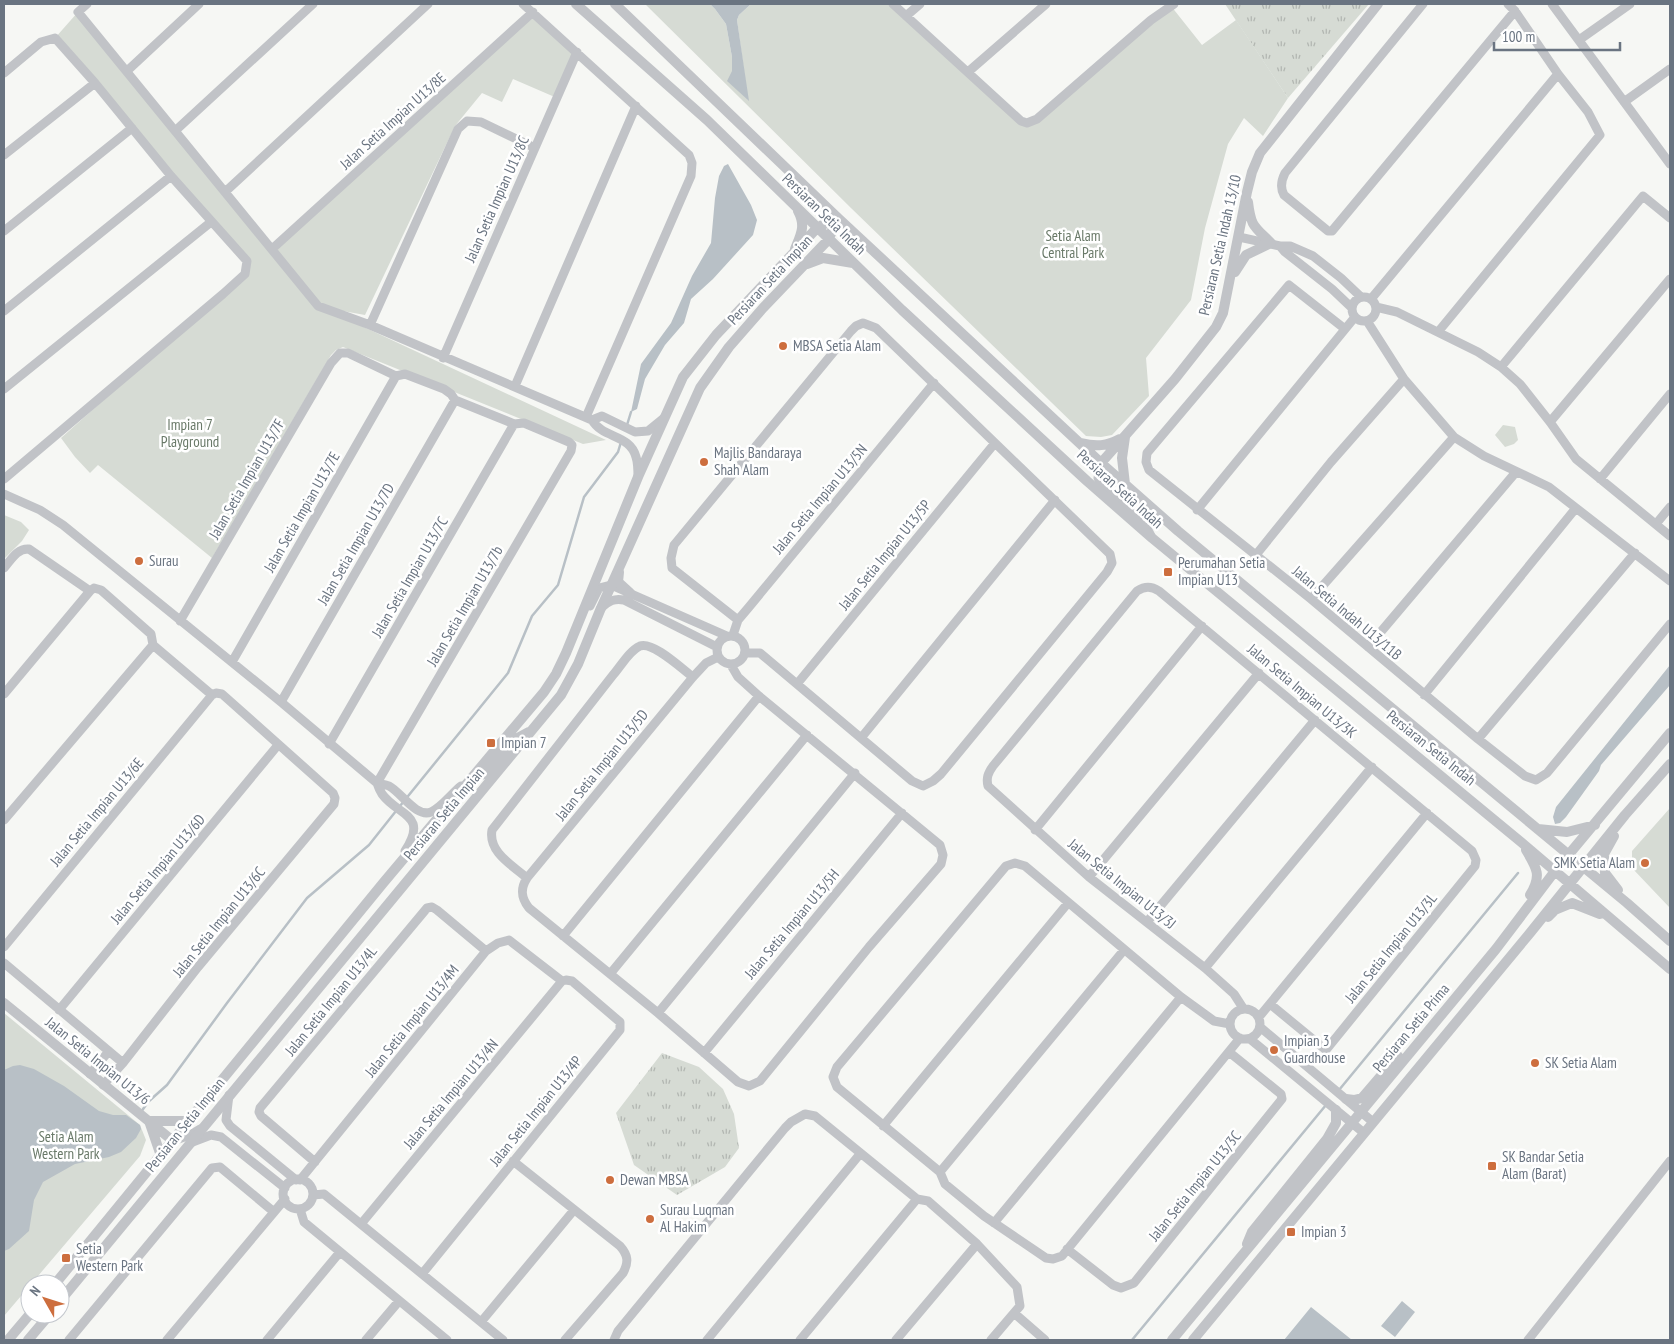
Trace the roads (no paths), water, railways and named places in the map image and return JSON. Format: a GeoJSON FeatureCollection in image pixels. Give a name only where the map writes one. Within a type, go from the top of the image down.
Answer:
{"type":"FeatureCollection","features":[{"type":"Feature","properties":{"kind":"street"},"geometry":{"type":"LineString","coordinates":[[87,4],[78,12],[318,306],[370,325],[443,358],[589,418],[597,428],[629,444],[636,456],[638,477]]}},
{"type":"Feature","properties":{"kind":"street"},"geometry":{"type":"LineString","coordinates":[[127,71],[199,4]]}},
{"type":"Feature","properties":{"kind":"street"},"geometry":{"type":"LineString","coordinates":[[175,131],[314,4]]}},
{"type":"Feature","properties":{"kind":"street"},"geometry":{"type":"LineString","coordinates":[[225,192],[428,4]]}},
{"type":"Feature","properties":{"kind":"street"},"geometry":{"type":"LineString","coordinates":[[523,4],[689,155],[692,163],[691,176],[589,418]]}},
{"type":"Feature","properties":{"kind":"street","name":"Persiaran Setia Indah"},"geometry":{"type":"LineString","coordinates":[[576,4],[707,120],[854,264],[1087,481],[1152,538],[1522,842],[1670,968]]}},
{"type":"Feature","properties":{"kind":"street","name":"Persiaran Setia Indah"},"geometry":{"type":"LineString","coordinates":[[615,4],[837,216],[1101,463],[1178,531],[1670,940]]}},
{"type":"Feature","properties":{"kind":"street"},"geometry":{"type":"LineString","coordinates":[[893,4],[1021,122],[1027,123],[1037,119],[1150,20],[1174,4]]}},
{"type":"Feature","properties":{"kind":"street"},"geometry":{"type":"LineString","coordinates":[[906,16],[920,4]]}},
{"type":"Feature","properties":{"kind":"street"},"geometry":{"type":"LineString","coordinates":[[968,72],[1046,4]]}},
{"type":"Feature","properties":{"kind":"street","name":"Persiaran Setia Indah 13/10"},"geometry":{"type":"LineString","coordinates":[[1101,463],[1175,379],[1216,327],[1223,313],[1247,192],[1252,172],[1260,153],[1378,4]]}},
{"type":"Feature","properties":{"kind":"street"},"geometry":{"type":"LineString","coordinates":[[1423,4],[1282,179],[1281,191],[1284,195],[1328,231],[1332,231],[1516,11]]}},
{"type":"Feature","properties":{"kind":"street"},"geometry":{"type":"LineString","coordinates":[[1438,332],[1600,135],[1588,112],[1558,74],[1516,11],[1508,4]]}},
{"type":"Feature","properties":{"kind":"street"},"geometry":{"type":"LineString","coordinates":[[1552,4],[1670,164]]}},
{"type":"Feature","properties":{"kind":"street"},"geometry":{"type":"LineString","coordinates":[[1579,40],[1630,4]]}},
{"type":"Feature","properties":{"kind":"street","name":"Jalan Setia Impian U13/8E"},"geometry":{"type":"LineString","coordinates":[[272,250],[533,12]]}},
{"type":"Feature","properties":{"kind":"street"},"geometry":{"type":"LineString","coordinates":[[4,73],[42,42],[54,38],[171,176],[247,261],[245,274],[223,294],[4,480]]}},
{"type":"Feature","properties":{"kind":"street","name":"Jalan Setia Impian U13/8C"},"geometry":{"type":"LineString","coordinates":[[443,358],[577,52]]}},
{"type":"Feature","properties":{"kind":"street"},"geometry":{"type":"LineString","coordinates":[[1624,102],[1670,69]]}},
{"type":"Feature","properties":{"kind":"street"},"geometry":{"type":"LineString","coordinates":[[1247,192],[1250,221],[1255,229],[1332,289],[1361,321],[1367,321],[1375,314],[1374,303],[1558,74]]}},
{"type":"Feature","properties":{"kind":"street"},"geometry":{"type":"LineString","coordinates":[[4,155],[94,83]]}},
{"type":"Feature","properties":{"kind":"street"},"geometry":{"type":"LineString","coordinates":[[515,386],[636,106]]}},
{"type":"Feature","properties":{"kind":"street"},"geometry":{"type":"LineString","coordinates":[[370,325],[458,129],[468,121],[481,122],[535,148]]}},
{"type":"Feature","properties":{"kind":"street"},"geometry":{"type":"LineString","coordinates":[[4,231],[132,128]]}},
{"type":"Feature","properties":{"kind":"street"},"geometry":{"type":"LineString","coordinates":[[4,311],[171,176]]}},
{"type":"Feature","properties":{"kind":"street"},"geometry":{"type":"LineString","coordinates":[[1501,367],[1643,196],[1670,218]]}},
{"type":"Feature","properties":{"kind":"street"},"geometry":{"type":"LineString","coordinates":[[793,254],[802,231],[803,220],[798,209]]}},
{"type":"Feature","properties":{"kind":"street","name":"Persiaran Setia Impian"},"geometry":{"type":"LineString","coordinates":[[63,1274],[384,882],[544,692],[556,674],[566,653],[638,477],[684,377],[716,334],[818,228],[837,216]]}},
{"type":"Feature","properties":{"kind":"street","name":"Persiaran Setia Impian"},"geometry":{"type":"LineString","coordinates":[[70,1289],[561,695],[578,664],[611,585],[700,388],[728,348],[829,239],[837,216]]}},
{"type":"Feature","properties":{"kind":"street"},"geometry":{"type":"LineString","coordinates":[[4,389],[211,222]]}},
{"type":"Feature","properties":{"kind":"street"},"geometry":{"type":"LineString","coordinates":[[1238,237],[1290,246],[1313,256],[1361,297]]}},
{"type":"Feature","properties":{"kind":"street"},"geometry":{"type":"LineString","coordinates":[[1230,282],[1246,255],[1276,244]]}},
{"type":"Feature","properties":{"kind":"street"},"geometry":{"type":"LineString","coordinates":[[804,264],[823,258],[854,264]]}},
{"type":"Feature","properties":{"kind":"street"},"geometry":{"type":"LineString","coordinates":[[1550,422],[1670,279]]}},
{"type":"Feature","properties":{"kind":"street","name":"Jalan Setia Indah U13/11B"},"geometry":{"type":"LineString","coordinates":[[1346,329],[1288,285],[1147,453],[1146,462],[1149,470],[1311,599],[1478,739],[1525,776],[1536,780],[1547,773],[1670,624]]}},
{"type":"Feature","properties":{"kind":"street"},"geometry":{"type":"LineString","coordinates":[[1197,510],[1346,329],[1354,313],[1355,301],[1361,297],[1367,297],[1374,303],[1397,312],[1478,352],[1501,367],[1520,384],[1550,422],[1576,460],[1670,536]]}},
{"type":"Feature","properties":{"kind":"street"},"geometry":{"type":"LineString","coordinates":[[1367,321],[1404,379],[1454,436],[1484,456],[1549,487],[1670,581]]}},
{"type":"Feature","properties":{"kind":"street"},"geometry":{"type":"LineString","coordinates":[[738,620],[672,568],[671,558],[674,545],[851,331],[863,323],[876,328],[1110,554],[1112,563],[1107,572],[940,774],[933,781],[923,786],[912,781],[760,653],[746,653]]}},
{"type":"Feature","properties":{"kind":"street","name":"Jalan Setia Impian U13/7F"},"geometry":{"type":"LineString","coordinates":[[180,621],[331,363],[340,353],[348,353],[396,376]]}},
{"type":"Feature","properties":{"kind":"street"},"geometry":{"type":"LineString","coordinates":[[396,376],[405,374],[444,389],[455,400],[514,424]]}},
{"type":"Feature","properties":{"kind":"street","name":"Jalan Setia Impian U13/7E"},"geometry":{"type":"LineString","coordinates":[[232,662],[396,376]]}},
{"type":"Feature","properties":{"kind":"street"},"geometry":{"type":"LineString","coordinates":[[1255,556],[1331,462],[1404,379]]}},
{"type":"Feature","properties":{"kind":"street","name":"Jalan Setia Impian U13/5N"},"geometry":{"type":"LineString","coordinates":[[730,636],[738,620],[934,383]]}},
{"type":"Feature","properties":{"kind":"street"},"geometry":{"type":"LineString","coordinates":[[1600,479],[1670,394]]}},
{"type":"Feature","properties":{"kind":"street","name":"Jalan Setia Impian U13/7D"},"geometry":{"type":"LineString","coordinates":[[281,702],[455,400]]}},
{"type":"Feature","properties":{"kind":"street"},"geometry":{"type":"LineString","coordinates":[[589,418],[602,416],[635,432],[648,431],[664,418]]}},
{"type":"Feature","properties":{"kind":"street","name":"Jalan Setia Impian U13/7b"},"geometry":{"type":"LineString","coordinates":[[377,783],[572,451],[572,446],[569,442],[524,422],[514,424]]}},
{"type":"Feature","properties":{"kind":"street","name":"Jalan Setia Impian U13/7C"},"geometry":{"type":"LineString","coordinates":[[329,744],[514,424]]}},
{"type":"Feature","properties":{"kind":"street"},"geometry":{"type":"LineString","coordinates":[[1080,443],[1103,446],[1125,436]]}},
{"type":"Feature","properties":{"kind":"street"},"geometry":{"type":"LineString","coordinates":[[1125,436],[1122,458],[1125,484]]}},
{"type":"Feature","properties":{"kind":"street"},"geometry":{"type":"LineString","coordinates":[[1311,599],[1454,436]]}},
{"type":"Feature","properties":{"kind":"street","name":"Jalan Setia Impian U13/5P"},"geometry":{"type":"LineString","coordinates":[[797,684],[995,443]]}},
{"type":"Feature","properties":{"kind":"street"},"geometry":{"type":"LineString","coordinates":[[1101,463],[1098,478],[1102,487],[1145,524],[1152,538]]}},
{"type":"Feature","properties":{"kind":"street"},"geometry":{"type":"LineString","coordinates":[[1368,647],[1516,472]]}},
{"type":"Feature","properties":{"kind":"street"},"geometry":{"type":"LineString","coordinates":[[4,494],[40,510],[64,525],[377,783],[389,786],[423,813],[430,812],[440,806],[451,794],[473,777]]}},
{"type":"Feature","properties":{"kind":"street"},"geometry":{"type":"LineString","coordinates":[[861,738],[1055,500]]}},
{"type":"Feature","properties":{"kind":"street"},"geometry":{"type":"LineString","coordinates":[[1656,524],[1670,507]]}},
{"type":"Feature","properties":{"kind":"street"},"geometry":{"type":"LineString","coordinates":[[1424,694],[1576,508]]}},
{"type":"Feature","properties":{"kind":"street"},"geometry":{"type":"LineString","coordinates":[[4,568],[17,552],[24,548],[29,549],[90,591]]}},
{"type":"Feature","properties":{"kind":"street"},"geometry":{"type":"LineString","coordinates":[[1478,739],[1635,553]]}},
{"type":"Feature","properties":{"kind":"street"},"geometry":{"type":"LineString","coordinates":[[620,566],[618,582],[630,593]]}},
{"type":"Feature","properties":{"kind":"street"},"geometry":{"type":"LineString","coordinates":[[566,653],[597,591],[603,586],[611,585],[662,608],[730,636],[742,639],[746,653],[740,661],[731,665]]}},
{"type":"Feature","properties":{"kind":"street","name":"Jalan Setia Impian U13/3K"},"geometry":{"type":"LineString","coordinates":[[986,780],[993,766],[1137,591],[1143,587],[1150,587],[1159,591],[1202,626],[1427,813]]}},
{"type":"Feature","properties":{"kind":"street"},"geometry":{"type":"LineString","coordinates":[[4,694],[94,588],[101,590],[151,634],[153,645],[212,695],[216,693],[222,694],[278,745]]}},
{"type":"Feature","properties":{"kind":"street"},"geometry":{"type":"LineString","coordinates":[[601,608],[617,599],[624,600],[717,647]]}},
{"type":"Feature","properties":{"kind":"street"},"geometry":{"type":"LineString","coordinates":[[658,618],[662,608]]}},
{"type":"Feature","properties":{"kind":"street"},"geometry":{"type":"LineString","coordinates":[[1035,830],[1202,626]]}},
{"type":"Feature","properties":{"kind":"street"},"geometry":{"type":"LineString","coordinates":[[730,636],[723,638],[717,647],[718,656],[724,662],[731,665],[738,676],[759,696],[855,773],[940,845],[943,855],[941,864],[869,947],[760,1081],[749,1086],[738,1082],[658,1013],[563,936],[759,696]]}},
{"type":"Feature","properties":{"kind":"street"},"geometry":{"type":"LineString","coordinates":[[4,820],[153,645]]}},
{"type":"Feature","properties":{"kind":"street"},"geometry":{"type":"LineString","coordinates":[[528,878],[498,853],[490,838],[492,830],[628,657],[639,647],[644,645],[653,646],[693,677]]}},
{"type":"Feature","properties":{"kind":"street","name":"Jalan Setia Impian U13/5D"},"geometry":{"type":"LineString","coordinates":[[563,936],[523,901],[523,884],[693,677],[706,663],[718,656]]}},
{"type":"Feature","properties":{"kind":"street"},"geometry":{"type":"LineString","coordinates":[[1089,877],[1258,673]]}},
{"type":"Feature","properties":{"kind":"street","name":"Jalan Setia Impian U13/6E"},"geometry":{"type":"LineString","coordinates":[[4,947],[212,695]]}},
{"type":"Feature","properties":{"kind":"street"},"geometry":{"type":"LineString","coordinates":[[1147,922],[1315,720]]}},
{"type":"Feature","properties":{"kind":"street"},"geometry":{"type":"LineString","coordinates":[[482,767],[482,775],[488,773],[516,739],[534,729]]}},
{"type":"Feature","properties":{"kind":"street","name":"Persiaran Setia Prima"},"geometry":{"type":"LineString","coordinates":[[1172,1340],[1496,949],[1555,871],[1670,733]]}},
{"type":"Feature","properties":{"kind":"street"},"geometry":{"type":"LineString","coordinates":[[610,974],[807,735]]}},
{"type":"Feature","properties":{"kind":"street","name":"Jalan Setia Impian U13/6C"},"geometry":{"type":"LineString","coordinates":[[104,1085],[198,967],[334,804],[333,792],[278,745]]}},
{"type":"Feature","properties":{"kind":"street","name":"Jalan Setia Impian U13/6D"},"geometry":{"type":"LineString","coordinates":[[59,1010],[278,745]]}},
{"type":"Feature","properties":{"kind":"street","name":"Persiaran Setia Prima"},"geometry":{"type":"LineString","coordinates":[[1194,1340],[1530,934],[1625,815],[1670,764]]}},
{"type":"Feature","properties":{"kind":"street"},"geometry":{"type":"LineString","coordinates":[[1205,968],[1372,767]]}},
{"type":"Feature","properties":{"kind":"street"},"geometry":{"type":"LineString","coordinates":[[658,1013],[855,773]]}},
{"type":"Feature","properties":{"kind":"street","name":"Jalan Setia Impian U13/3J"},"geometry":{"type":"LineString","coordinates":[[986,780],[992,791],[1035,830],[1089,877],[1205,968],[1234,994],[1243,1008]]}},
{"type":"Feature","properties":{"kind":"street"},"geometry":{"type":"LineString","coordinates":[[377,783],[382,794],[411,818],[414,827],[412,840],[384,882]]}},
{"type":"Feature","properties":{"kind":"street","name":"Jalan Setia Impian U13/5H"},"geometry":{"type":"LineString","coordinates":[[704,1053],[902,813]]}},
{"type":"Feature","properties":{"kind":"street"},"geometry":{"type":"LineString","coordinates":[[1259,1017],[1427,813]]}},
{"type":"Feature","properties":{"kind":"street","name":"Jalan Setia Impian U13/3L"},"geometry":{"type":"LineString","coordinates":[[1270,1004],[1326,1050],[1475,866],[1476,860],[1472,851],[1427,813]]}},
{"type":"Feature","properties":{"kind":"street"},"geometry":{"type":"LineString","coordinates":[[1625,815],[1604,854],[1605,873],[1627,903]]}},
{"type":"Feature","properties":{"kind":"street"},"geometry":{"type":"LineString","coordinates":[[1537,829],[1567,832],[1595,825]]}},
{"type":"Feature","properties":{"kind":"street"},"geometry":{"type":"LineString","coordinates":[[1496,949],[1536,884],[1536,867],[1522,842]]}},
{"type":"Feature","properties":{"kind":"street"},"geometry":{"type":"LineString","coordinates":[[1230,1024],[1214,1021],[1181,997],[1025,866],[1015,863],[1006,866],[837,1067],[833,1077],[837,1087],[940,1172],[945,1184],[994,1223],[1046,1258],[1053,1258],[1064,1252],[1240,1038]]}},
{"type":"Feature","properties":{"kind":"street"},"geometry":{"type":"LineString","coordinates":[[883,1126],[1068,903]]}},
{"type":"Feature","properties":{"kind":"street"},"geometry":{"type":"LineString","coordinates":[[1530,934],[1555,910],[1572,903],[1608,917]]}},
{"type":"Feature","properties":{"kind":"street","name":"Jalan Setia Impian U13/4L"},"geometry":{"type":"LineString","coordinates":[[315,1162],[261,1116],[260,1108],[423,911],[432,907],[437,910],[486,951]]}},
{"type":"Feature","properties":{"kind":"street","name":"Jalan Setia Impian U13/4M"},"geometry":{"type":"LineString","coordinates":[[298,1180],[315,1162],[486,951],[498,943],[509,940],[562,981]]}},
{"type":"Feature","properties":{"kind":"street"},"geometry":{"type":"LineString","coordinates":[[940,1172],[1124,950]]}},
{"type":"Feature","properties":{"kind":"street"},"geometry":{"type":"LineString","coordinates":[[4,963],[123,1063]]}},
{"type":"Feature","properties":{"kind":"street","name":"Jalan Setia Impian U13/4P"},"geometry":{"type":"LineString","coordinates":[[422,1274],[620,1030],[620,1022],[572,981],[562,981]]}},
{"type":"Feature","properties":{"kind":"street","name":"Jalan Setia Impian U13/4N"},"geometry":{"type":"LineString","coordinates":[[361,1224],[562,981]]}},
{"type":"Feature","properties":{"kind":"street"},"geometry":{"type":"LineString","coordinates":[[994,1223],[1181,997]]}},
{"type":"Feature","properties":{"kind":"street","name":"Jalan Setia Impian U13/6"},"geometry":{"type":"LineString","coordinates":[[4,1004],[173,1141]]}},
{"type":"Feature","properties":{"kind":"street"},"geometry":{"type":"LineString","coordinates":[[1250,1039],[1260,1027],[1259,1017],[1253,1010],[1243,1008],[1236,1011],[1231,1017],[1232,1033],[1240,1038],[1250,1039],[1364,1133]]}},
{"type":"Feature","properties":{"kind":"street"},"geometry":{"type":"LineString","coordinates":[[1260,1027],[1373,1122]]}},
{"type":"Feature","properties":{"kind":"street"},"geometry":{"type":"LineString","coordinates":[[1346,1099],[1362,1098],[1401,1052],[1421,1038]]}},
{"type":"Feature","properties":{"kind":"street"},"geometry":{"type":"LineString","coordinates":[[90,1074],[108,1051]]}},
{"type":"Feature","properties":{"kind":"street","name":"Jalan Setia Impian U13/3C"},"geometry":{"type":"LineString","coordinates":[[1064,1252],[1121,1288],[1134,1283],[1282,1099],[1281,1094],[1229,1052]]}},
{"type":"Feature","properties":{"kind":"street"},"geometry":{"type":"LineString","coordinates":[[229,1095],[226,1120],[230,1126],[273,1162],[298,1180],[311,1186],[313,1195],[308,1205],[300,1209],[292,1207],[285,1199]]}},
{"type":"Feature","properties":{"kind":"street"},"geometry":{"type":"LineString","coordinates":[[1243,1254],[1252,1232],[1327,1139],[1336,1123],[1336,1110]]}},
{"type":"Feature","properties":{"kind":"street"},"geometry":{"type":"LineString","coordinates":[[614,1340],[618,1330],[785,1128],[797,1118],[806,1114],[814,1116],[917,1199],[928,1201],[977,1244],[1017,1288],[1017,1309],[991,1340]]}},
{"type":"Feature","properties":{"kind":"street"},"geometry":{"type":"LineString","coordinates":[[161,1156],[147,1120],[190,1121]]}},
{"type":"Feature","properties":{"kind":"street"},"geometry":{"type":"LineString","coordinates":[[173,1141],[202,1128]]}},
{"type":"Feature","properties":{"kind":"street"},"geometry":{"type":"LineString","coordinates":[[189,1144],[211,1135],[221,1137],[285,1188]]}},
{"type":"Feature","properties":{"kind":"street"},"geometry":{"type":"LineString","coordinates":[[706,1340],[860,1154]]}},
{"type":"Feature","properties":{"kind":"street"},"geometry":{"type":"LineString","coordinates":[[513,1161],[620,1246],[627,1254],[628,1264],[623,1273],[565,1340]]}},
{"type":"Feature","properties":{"kind":"street"},"geometry":{"type":"LineString","coordinates":[[1528,1340],[1670,1161]]}},
{"type":"Feature","properties":{"kind":"street"},"geometry":{"type":"LineString","coordinates":[[265,1172],[273,1162]]}},
{"type":"Feature","properties":{"kind":"street"},"geometry":{"type":"LineString","coordinates":[[68,1340],[212,1168],[220,1167],[274,1212]]}},
{"type":"Feature","properties":{"kind":"street"},"geometry":{"type":"LineString","coordinates":[[167,1340],[285,1199],[285,1188],[290,1182],[298,1180]]}},
{"type":"Feature","properties":{"kind":"street"},"geometry":{"type":"LineString","coordinates":[[313,1195],[324,1194],[503,1340]]}},
{"type":"Feature","properties":{"kind":"street"},"geometry":{"type":"LineString","coordinates":[[800,1340],[917,1199]]}},
{"type":"Feature","properties":{"kind":"street"},"geometry":{"type":"LineString","coordinates":[[300,1209],[304,1222],[447,1340]]}},
{"type":"Feature","properties":{"kind":"street"},"geometry":{"type":"LineString","coordinates":[[480,1322],[574,1210]]}},
{"type":"Feature","properties":{"kind":"street"},"geometry":{"type":"LineString","coordinates":[[896,1340],[977,1244]]}},
{"type":"Feature","properties":{"kind":"street"},"geometry":{"type":"LineString","coordinates":[[267,1340],[340,1252]]}},
{"type":"Feature","properties":{"kind":"street"},"geometry":{"type":"LineString","coordinates":[[366,1340],[399,1301]]}},
{"type":"Feature","properties":{"kind":"street"},"geometry":{"type":"LineString","coordinates":[[1017,1309],[1045,1340]]}},
{"type":"Feature","properties":{"kind":"street"},"geometry":{"type":"LineString","coordinates":[[8,1340],[22,1324]]}},
{"type":"Feature","properties":{"kind":"street"},"geometry":{"type":"LineString","coordinates":[[28,1340],[42,1324]]}},
{"type":"Feature","properties":{"kind":"waterway"},"geometry":{"type":"LineString","coordinates":[[627,425],[631,412]]}},
{"type":"Feature","properties":{"kind":"waterway"},"geometry":{"type":"LineString","coordinates":[[400,806],[508,673],[532,616],[558,585],[584,497],[618,452],[621,442]]}},
{"type":"Feature","properties":{"kind":"waterway"},"geometry":{"type":"LineString","coordinates":[[141,1112],[148,1102],[167,1085],[307,898],[369,845],[396,811]]}},
{"type":"Feature","properties":{"kind":"waterway"},"geometry":{"type":"LineString","coordinates":[[1339,1090],[1518,873]]}},
{"type":"Feature","properties":{"kind":"waterway"},"geometry":{"type":"LineString","coordinates":[[1132,1340],[1326,1105]]}},
{"type":"Feature","properties":{"kind":"place","name":"MBSA Setia Alam"},"geometry":{"type":"Point","coordinates":[783,346]}},
{"type":"Feature","properties":{"kind":"place","name":"Majlis Bandaraya Shah Alam"},"geometry":{"type":"Point","coordinates":[704,462]}},
{"type":"Feature","properties":{"kind":"place","name":"Surau"},"geometry":{"type":"Point","coordinates":[139,561]}},
{"type":"Feature","properties":{"kind":"place","name":"Perumahan Setia Impian U13"},"geometry":{"type":"Point","coordinates":[1168,572]}},
{"type":"Feature","properties":{"kind":"place","name":"Impian 7"},"geometry":{"type":"Point","coordinates":[491,743]}},
{"type":"Feature","properties":{"kind":"place","name":"SMK Setia Alam"},"geometry":{"type":"Point","coordinates":[1645,863]}},
{"type":"Feature","properties":{"kind":"place","name":"Impian 3 Guardhouse"},"geometry":{"type":"Point","coordinates":[1274,1050]}},
{"type":"Feature","properties":{"kind":"place","name":"SK Setia Alam"},"geometry":{"type":"Point","coordinates":[1535,1063]}},
{"type":"Feature","properties":{"kind":"place","name":"SK Bandar Setia Alam (Barat)"},"geometry":{"type":"Point","coordinates":[1492,1166]}},
{"type":"Feature","properties":{"kind":"place","name":"Dewan MBSA"},"geometry":{"type":"Point","coordinates":[610,1180]}},
{"type":"Feature","properties":{"kind":"place","name":"Surau Luqman Al Hakim"},"geometry":{"type":"Point","coordinates":[650,1219]}},
{"type":"Feature","properties":{"kind":"place","name":"Impian 3"},"geometry":{"type":"Point","coordinates":[1291,1232]}},
{"type":"Feature","properties":{"kind":"place","name":"Setia Western Park"},"geometry":{"type":"Point","coordinates":[66,1258]}},
{"type":"Feature","properties":{"kind":"park label","name":"Setia Alam Central Park"},"geometry":{"type":"Point","coordinates":[1073,244]}},
{"type":"Feature","properties":{"kind":"park label","name":"Impian 7 Playground"},"geometry":{"type":"Point","coordinates":[190,434]}},
{"type":"Feature","properties":{"kind":"park label","name":"Setia Alam Western Park"},"geometry":{"type":"Point","coordinates":[66,1146]}}]}
